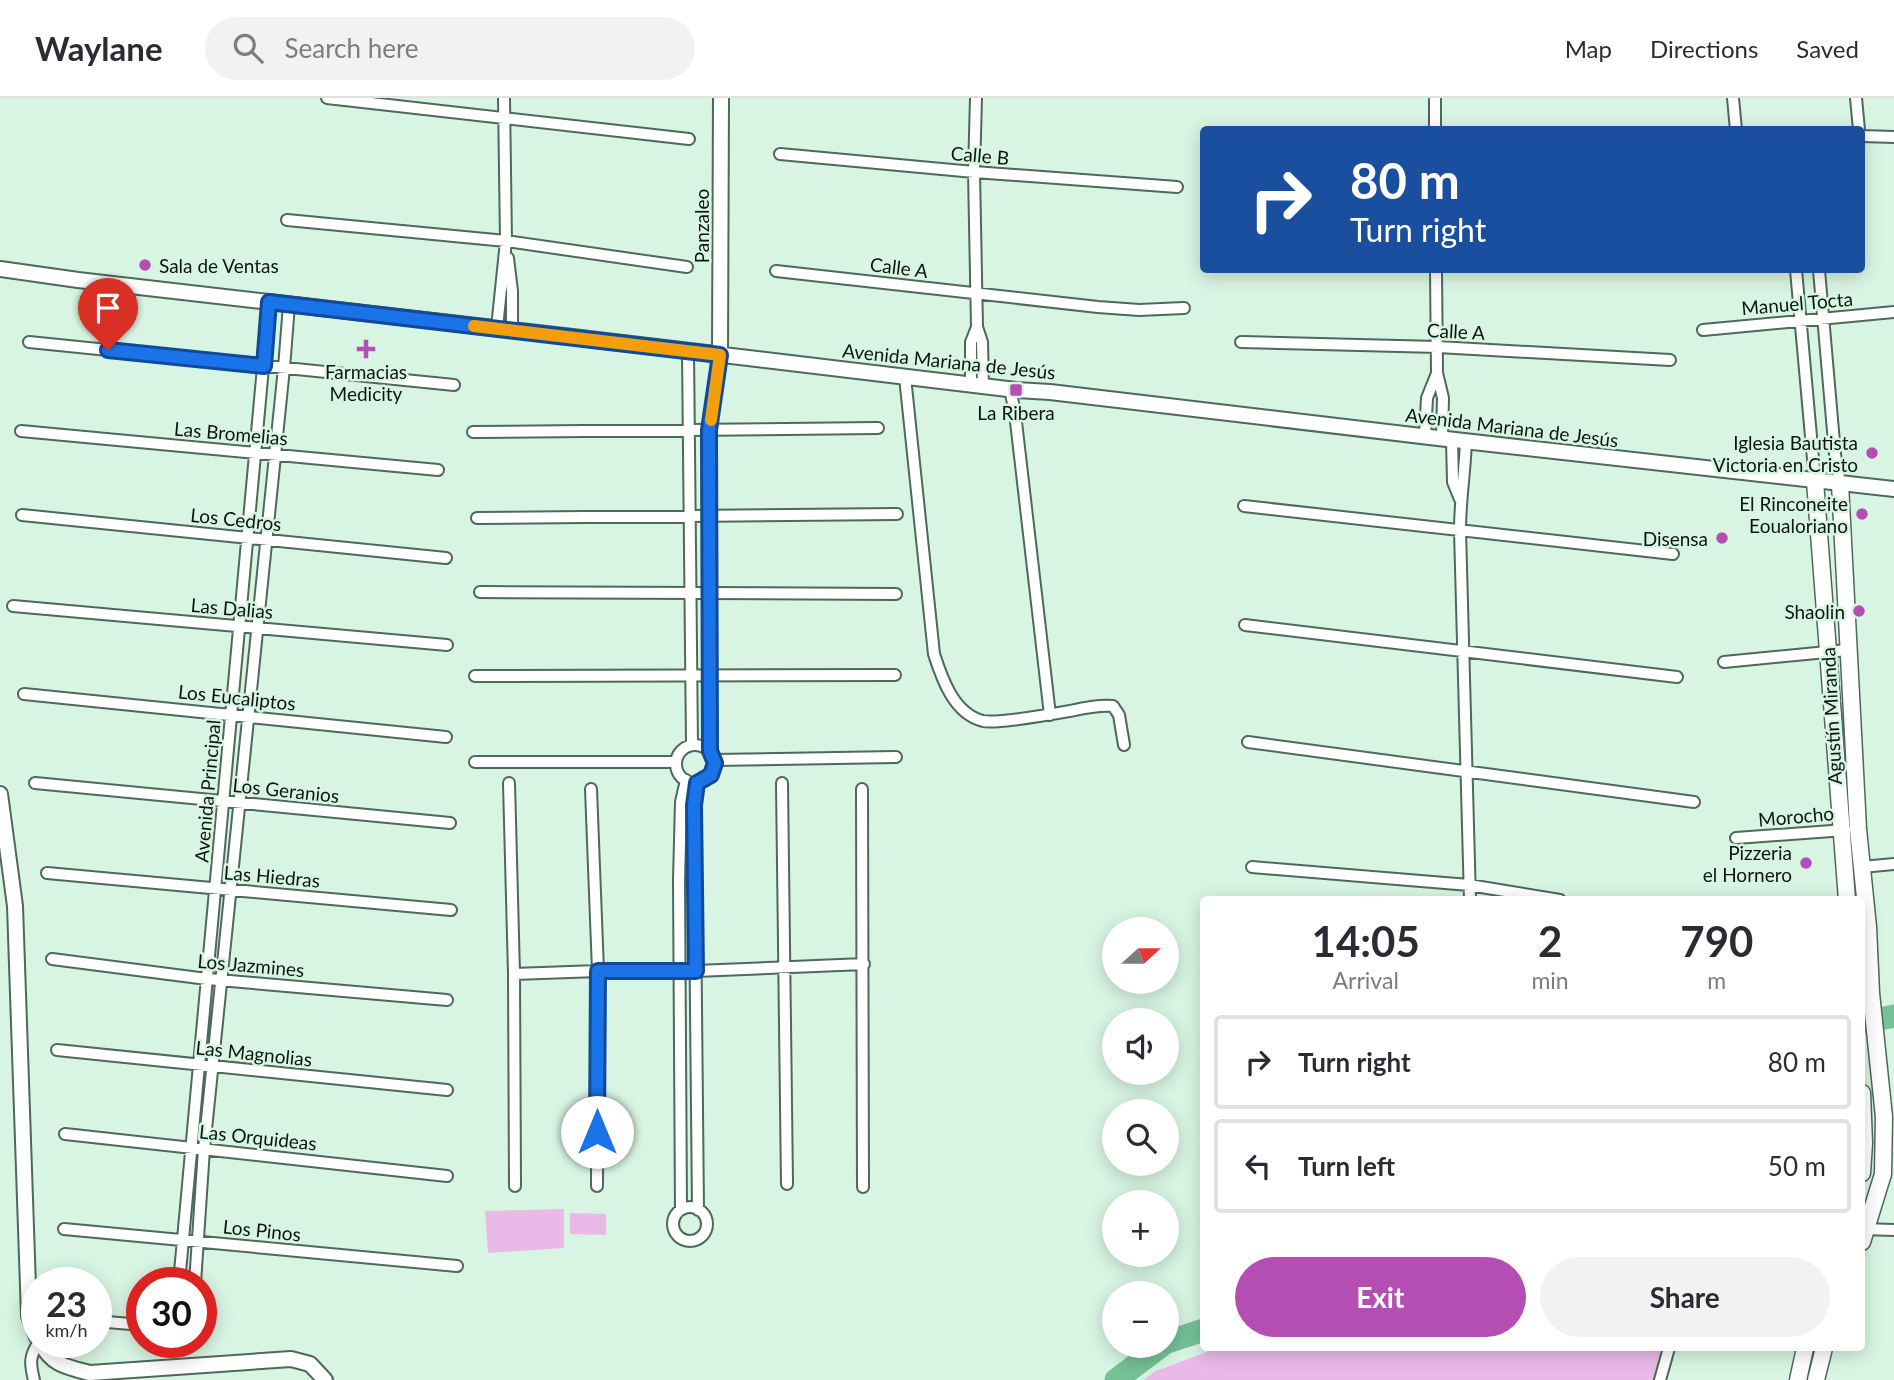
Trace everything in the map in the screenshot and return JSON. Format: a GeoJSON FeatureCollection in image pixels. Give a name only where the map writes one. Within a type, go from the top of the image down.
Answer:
{"type":"FeatureCollection","features":[{"type":"Feature","properties":{"kind":"main road","name":"Agustín Miranda"},"geometry":{"type":"LineString","coordinates":[[1815,481],[1846,896]]}},
{"type":"Feature","properties":{"kind":"main road","name":"Agustín Miranda"},"geometry":{"type":"LineString","coordinates":[[1840,484],[1847,650],[1865,896]]}},
{"type":"Feature","properties":{"kind":"main road","name":"Agustín Miranda"},"geometry":{"type":"LineString","coordinates":[[1865,898],[1885,1145],[1882,1174],[1865,1230]]}},
{"type":"Feature","properties":{"kind":"main road"},"geometry":{"type":"LineString","coordinates":[[1798,1380],[1804,1351]]}},
{"type":"Feature","properties":{"kind":"main road"},"geometry":{"type":"LineString","coordinates":[[1816,1380],[1823,1351]]}},
{"type":"Feature","properties":{"kind":"street"},"geometry":{"type":"LineString","coordinates":[[327,98],[689,139]]}},
{"type":"Feature","properties":{"kind":"street"},"geometry":{"type":"LineString","coordinates":[[504,98],[506,241],[512,291],[504,329]]}},
{"type":"Feature","properties":{"kind":"street","name":"Panzaleo"},"geometry":{"type":"LineString","coordinates":[[720,355],[721,98]]}},
{"type":"Feature","properties":{"kind":"street"},"geometry":{"type":"LineString","coordinates":[[976,98],[974,172],[977,327],[982,342],[977,385]]}},
{"type":"Feature","properties":{"kind":"street"},"geometry":{"type":"LineString","coordinates":[[1435,98],[1435,126]]}},
{"type":"Feature","properties":{"kind":"street"},"geometry":{"type":"LineString","coordinates":[[1733,98],[1736,126]]}},
{"type":"Feature","properties":{"kind":"street"},"geometry":{"type":"LineString","coordinates":[[1856,98],[1859,126]]}},
{"type":"Feature","properties":{"kind":"street"},"geometry":{"type":"LineString","coordinates":[[1865,136],[1894,137]]}},
{"type":"Feature","properties":{"kind":"street","name":"Calle B"},"geometry":{"type":"LineString","coordinates":[[780,154],[1177,187]]}},
{"type":"Feature","properties":{"kind":"street"},"geometry":{"type":"LineString","coordinates":[[287,220],[506,241],[687,267]]}},
{"type":"Feature","properties":{"kind":"street","name":"Avenida Mariana de Jesús"},"geometry":{"type":"LineString","coordinates":[[0,269],[78,281],[1894,489]]}},
{"type":"Feature","properties":{"kind":"street","name":"Calle A"},"geometry":{"type":"LineString","coordinates":[[776,271],[1139,310],[1184,309]]}},
{"type":"Feature","properties":{"kind":"street"},"geometry":{"type":"LineString","coordinates":[[1436,273],[1437,373],[1453,440],[1460,499],[1469,896]]}},
{"type":"Feature","properties":{"kind":"street","name":"Agustín Miranda"},"geometry":{"type":"LineString","coordinates":[[1796,273],[1815,481]]}},
{"type":"Feature","properties":{"kind":"street","name":"Agustín Miranda"},"geometry":{"type":"LineString","coordinates":[[1819,273],[1840,484]]}},
{"type":"Feature","properties":{"kind":"street","name":"Avenida Principal"},"geometry":{"type":"LineString","coordinates":[[180,1267],[269,302]]}},
{"type":"Feature","properties":{"kind":"street","name":"Avenida Principal"},"geometry":{"type":"LineString","coordinates":[[196,1267],[204,1149],[289,305]]}},
{"type":"Feature","properties":{"kind":"street","name":"Manuel Tocta"},"geometry":{"type":"LineString","coordinates":[[1703,330],[1894,312]]}},
{"type":"Feature","properties":{"kind":"street"},"geometry":{"type":"LineString","coordinates":[[29,342],[454,385]]}},
{"type":"Feature","properties":{"kind":"street","name":"Calle A"},"geometry":{"type":"LineString","coordinates":[[1241,342],[1438,347],[1670,360]]}},
{"type":"Feature","properties":{"kind":"street"},"geometry":{"type":"LineString","coordinates":[[688,351],[692,745]]}},
{"type":"Feature","properties":{"kind":"street"},"geometry":{"type":"LineString","coordinates":[[681,1210],[691,1208],[706,1217],[707,1228],[700,1238],[688,1241],[678,1235],[674,1219],[681,1210],[679,880],[681,802],[692,782],[711,775],[709,430],[720,355]]}},
{"type":"Feature","properties":{"kind":"street"},"geometry":{"type":"LineString","coordinates":[[1425,436],[1427,398],[1437,373]]}},
{"type":"Feature","properties":{"kind":"street"},"geometry":{"type":"LineString","coordinates":[[905,377],[934,654],[942,680],[972,716],[986,722],[1050,715],[1101,705],[1113,706],[1119,715],[1124,745]]}},
{"type":"Feature","properties":{"kind":"street"},"geometry":{"type":"LineString","coordinates":[[1010,389],[1050,715]]}},
{"type":"Feature","properties":{"kind":"street"},"geometry":{"type":"LineString","coordinates":[[473,432],[878,428]]}},
{"type":"Feature","properties":{"kind":"street","name":"Las Bromelias"},"geometry":{"type":"LineString","coordinates":[[21,431],[438,470]]}},
{"type":"Feature","properties":{"kind":"street"},"geometry":{"type":"LineString","coordinates":[[1244,506],[1673,554]]}},
{"type":"Feature","properties":{"kind":"street"},"geometry":{"type":"LineString","coordinates":[[477,518],[897,514]]}},
{"type":"Feature","properties":{"kind":"street","name":"Los Cedros"},"geometry":{"type":"LineString","coordinates":[[22,515],[446,558]]}},
{"type":"Feature","properties":{"kind":"street"},"geometry":{"type":"LineString","coordinates":[[480,592],[896,594]]}},
{"type":"Feature","properties":{"kind":"street","name":"Las Dalias"},"geometry":{"type":"LineString","coordinates":[[13,606],[447,645]]}},
{"type":"Feature","properties":{"kind":"street"},"geometry":{"type":"LineString","coordinates":[[1245,625],[1677,677]]}},
{"type":"Feature","properties":{"kind":"street"},"geometry":{"type":"LineString","coordinates":[[1724,662],[1847,650]]}},
{"type":"Feature","properties":{"kind":"street"},"geometry":{"type":"LineString","coordinates":[[475,676],[895,675]]}},
{"type":"Feature","properties":{"kind":"street","name":"Los Eucaliptos"},"geometry":{"type":"LineString","coordinates":[[24,694],[446,737]]}},
{"type":"Feature","properties":{"kind":"street"},"geometry":{"type":"LineString","coordinates":[[1248,742],[1693,802]]}},
{"type":"Feature","properties":{"kind":"street"},"geometry":{"type":"LineString","coordinates":[[692,782],[679,774],[676,762],[681,750],[692,745],[705,747],[712,755],[896,757]]}},
{"type":"Feature","properties":{"kind":"street"},"geometry":{"type":"LineString","coordinates":[[475,762],[676,762]]}},
{"type":"Feature","properties":{"kind":"street"},"geometry":{"type":"LineString","coordinates":[[692,782],[698,1210]]}},
{"type":"Feature","properties":{"kind":"street","name":"Los Geranios"},"geometry":{"type":"LineString","coordinates":[[34,783],[450,823]]}},
{"type":"Feature","properties":{"kind":"street"},"geometry":{"type":"LineString","coordinates":[[509,783],[514,974],[514,1186]]}},
{"type":"Feature","properties":{"kind":"street"},"geometry":{"type":"LineString","coordinates":[[782,783],[787,1184]]}},
{"type":"Feature","properties":{"kind":"street"},"geometry":{"type":"LineString","coordinates":[[591,789],[598,971],[597,1186]]}},
{"type":"Feature","properties":{"kind":"street"},"geometry":{"type":"LineString","coordinates":[[862,789],[863,1187]]}},
{"type":"Feature","properties":{"kind":"street"},"geometry":{"type":"LineString","coordinates":[[0,794],[15,906],[27,1267]]}},
{"type":"Feature","properties":{"kind":"street","name":"Morocho"},"geometry":{"type":"LineString","coordinates":[[1736,838],[1858,829]]}},
{"type":"Feature","properties":{"kind":"street"},"geometry":{"type":"LineString","coordinates":[[1863,867],[1894,864]]}},
{"type":"Feature","properties":{"kind":"street"},"geometry":{"type":"LineString","coordinates":[[1252,866],[1469,884],[1537,896]]}},
{"type":"Feature","properties":{"kind":"street","name":"Las Hiedras"},"geometry":{"type":"LineString","coordinates":[[47,873],[451,910]]}},
{"type":"Feature","properties":{"kind":"street"},"geometry":{"type":"LineString","coordinates":[[679,880],[695,881]]}},
{"type":"Feature","properties":{"kind":"street","name":"Los Jazmines"},"geometry":{"type":"LineString","coordinates":[[52,960],[221,981],[447,1000]]}},
{"type":"Feature","properties":{"kind":"street"},"geometry":{"type":"LineString","coordinates":[[514,974],[679,972],[864,964]]}},
{"type":"Feature","properties":{"kind":"street","name":"Las Magnolias"},"geometry":{"type":"LineString","coordinates":[[57,1050],[447,1090]]}},
{"type":"Feature","properties":{"kind":"street"},"geometry":{"type":"LineString","coordinates":[[681,1079],[698,1078]]}},
{"type":"Feature","properties":{"kind":"street","name":"Las Orquideas"},"geometry":{"type":"LineString","coordinates":[[65,1134],[447,1175]]}},
{"type":"Feature","properties":{"kind":"street","name":"Los Pinos"},"geometry":{"type":"LineString","coordinates":[[64,1229],[457,1266]]}},
{"type":"Feature","properties":{"kind":"street"},"geometry":{"type":"LineString","coordinates":[[1865,1233],[1894,1230]]}},
{"type":"Feature","properties":{"kind":"street"},"geometry":{"type":"LineString","coordinates":[[1660,1380],[1668,1351]]}},
{"type":"Feature","properties":{"kind":"street"},"geometry":{"type":"LineString","coordinates":[[31,1358],[34,1380]]}},
{"type":"Feature","properties":{"kind":"street"},"geometry":{"type":"LineString","coordinates":[[50,1358],[66,1367],[90,1373],[291,1359],[310,1364],[325,1380]]}},
{"type":"Feature","properties":{"kind":"shaded area"},"geometry":{"type":"Polygon","coordinates":[[[564,1209],[564,1248],[488,1253],[485,1211],[564,1209]]]}},
{"type":"Feature","properties":{"kind":"shaded area"},"geometry":{"type":"Polygon","coordinates":[[[570,1213],[606,1214],[606,1235],[570,1234],[570,1213]]]}},
{"type":"Feature","properties":{"kind":"shaded area"},"geometry":{"type":"Polygon","coordinates":[[[1209,1351],[1664,1351],[1658,1380],[1143,1380],[1156,1371],[1209,1351]]]}},
{"type":"Feature","properties":{"kind":"waterway"},"geometry":{"type":"LineString","coordinates":[[1865,1022],[1894,1016]]}},
{"type":"Feature","properties":{"kind":"waterway"},"geometry":{"type":"LineString","coordinates":[[1179,1338],[1200,1331]]}},
{"type":"Feature","properties":{"kind":"waterway"},"geometry":{"type":"LineString","coordinates":[[1116,1380],[1145,1358]]}},
{"type":"Feature","properties":{"kind":"slow traffic"},"geometry":{"type":"LineString","coordinates":[[474,326],[720,355],[711,420]]}},
{"type":"Feature","properties":{"kind":"place","name":"Sala de Ventas"},"geometry":{"type":"Point","coordinates":[145,265]}},
{"type":"Feature","properties":{"kind":"place","name":"Farmacias Medicity"},"geometry":{"type":"Point","coordinates":[366,349]}},
{"type":"Feature","properties":{"kind":"place","name":"La Ribera"},"geometry":{"type":"Point","coordinates":[1016,390]}},
{"type":"Feature","properties":{"kind":"place","name":"Iglesia Bautista Victoria en Cristo"},"geometry":{"type":"Point","coordinates":[1872,453]}},
{"type":"Feature","properties":{"kind":"place","name":"El Rinconeite Eoualoriano"},"geometry":{"type":"Point","coordinates":[1862,514]}},
{"type":"Feature","properties":{"kind":"place","name":"Disensa"},"geometry":{"type":"Point","coordinates":[1722,538]}},
{"type":"Feature","properties":{"kind":"place","name":"Shaolin"},"geometry":{"type":"Point","coordinates":[1859,611]}},
{"type":"Feature","properties":{"kind":"place","name":"Pizzeria el Hornero"},"geometry":{"type":"Point","coordinates":[1806,863]}},
{"type":"Feature","properties":{"kind":"route"},"geometry":{"type":"LineString","coordinates":[[108,350],[264,366],[269,302],[720,355],[709,430],[710,751],[715,763],[711,775],[697,783],[694,805],[696,971],[598,971],[597,1132]]}}]}
